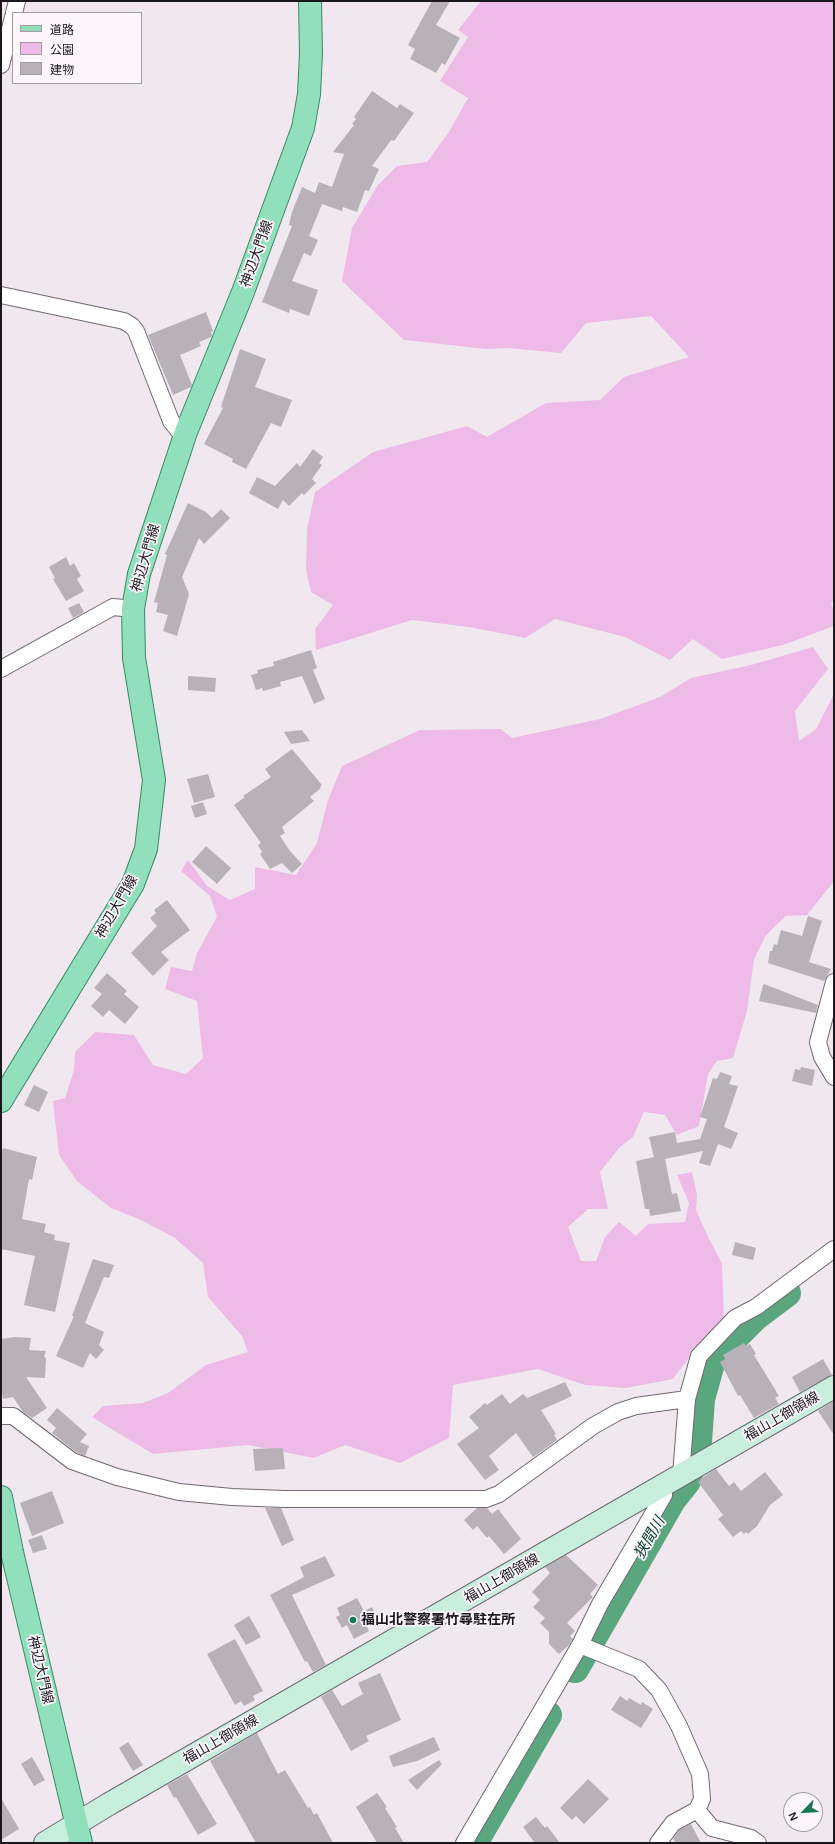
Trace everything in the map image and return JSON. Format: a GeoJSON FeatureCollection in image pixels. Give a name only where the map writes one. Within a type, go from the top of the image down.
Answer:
{"type":"FeatureCollection","features":[{"type":"Feature","properties":{"kind":"main road","name":"神辺大門線"},"geometry":{"type":"LineString","coordinates":[[3,1091],[133,884],[146,849],[154,780],[134,658],[132,609],[139,574],[186,432],[244,292],[303,128],[309,94],[311,54],[310,1]]}},
{"type":"Feature","properties":{"kind":"main road","name":"福山上御領線"},"geometry":{"type":"LineString","coordinates":[[45,1843],[78,1833],[682,1475],[834,1387]]}},
{"type":"Feature","properties":{"kind":"main road","name":"神辺大門線"},"geometry":{"type":"LineString","coordinates":[[1,1497],[12,1552],[78,1833]]}},
{"type":"Feature","properties":{"kind":"street"},"geometry":{"type":"LineString","coordinates":[[14,12],[17,1]]}},
{"type":"Feature","properties":{"kind":"street"},"geometry":{"type":"LineString","coordinates":[[1,65],[12,21]]}},
{"type":"Feature","properties":{"kind":"street"},"geometry":{"type":"LineString","coordinates":[[1,295],[124,321],[132,326],[136,331],[171,421],[178,430],[186,432]]}},
{"type":"Feature","properties":{"kind":"street"},"geometry":{"type":"LineString","coordinates":[[1,669],[113,607],[132,609]]}},
{"type":"Feature","properties":{"kind":"street"},"geometry":{"type":"LineString","coordinates":[[834,982],[818,1042],[822,1057],[834,1077]]}},
{"type":"Feature","properties":{"kind":"street"},"geometry":{"type":"LineString","coordinates":[[464,1843],[580,1645],[600,1604],[664,1495],[682,1475],[688,1399],[699,1356],[735,1318],[756,1307],[834,1249]]}},
{"type":"Feature","properties":{"kind":"street"},"geometry":{"type":"LineString","coordinates":[[1,1416],[13,1416],[72,1461],[117,1477],[178,1492],[232,1497],[284,1499],[486,1499],[499,1494],[593,1426],[618,1412],[636,1406],[688,1399]]}},
{"type":"Feature","properties":{"kind":"street"},"geometry":{"type":"LineString","coordinates":[[580,1645],[639,1669],[659,1690],[679,1726],[700,1774],[702,1799],[697,1810],[673,1823],[658,1843]]}},
{"type":"Feature","properties":{"kind":"street"},"geometry":{"type":"LineString","coordinates":[[697,1810],[712,1828],[751,1838],[758,1843]]}},
{"type":"Feature","properties":{"kind":"green space"},"geometry":{"type":"Polygon","coordinates":[[[481,1],[834,1],[834,601],[831,603],[834,613],[834,626],[783,645],[722,659],[693,639],[670,660],[625,637],[555,619],[525,638],[469,627],[412,620],[316,650],[315,629],[333,605],[311,592],[306,570],[307,529],[315,492],[373,452],[467,426],[487,437],[546,403],[600,400],[624,377],[689,357],[651,316],[586,323],[561,353],[508,348],[486,349],[404,340],[342,281],[352,228],[378,185],[397,166],[427,162],[449,132],[468,98],[440,81],[468,37],[458,30],[481,1]]]}},
{"type":"Feature","properties":{"kind":"green space"},"geometry":{"type":"Polygon","coordinates":[[[813,647],[828,669],[795,711],[799,741],[816,729],[834,694],[834,881],[807,915],[786,916],[766,935],[754,959],[747,1011],[733,1058],[717,1061],[708,1074],[699,1126],[677,1135],[665,1115],[644,1112],[633,1137],[620,1147],[600,1172],[608,1209],[588,1209],[568,1227],[581,1261],[596,1261],[605,1237],[619,1222],[636,1236],[648,1224],[685,1222],[689,1203],[677,1175],[692,1172],[697,1195],[696,1210],[722,1263],[724,1321],[695,1350],[673,1379],[626,1388],[585,1385],[538,1369],[453,1385],[449,1438],[400,1463],[345,1445],[314,1458],[248,1445],[153,1454],[92,1417],[103,1406],[143,1403],[168,1393],[206,1365],[248,1352],[242,1336],[208,1297],[203,1263],[175,1238],[141,1220],[111,1208],[77,1181],[59,1155],[53,1101],[65,1098],[74,1070],[75,1052],[95,1032],[134,1035],[153,1065],[186,1074],[203,1058],[197,1001],[165,989],[171,967],[192,971],[197,953],[217,917],[210,896],[181,871],[188,860],[207,886],[230,900],[255,889],[255,867],[296,875],[317,843],[328,800],[342,766],[420,730],[501,729],[512,738],[600,719],[660,697],[691,678],[751,665],[813,647]]]}},
{"type":"Feature","properties":{"kind":"building"},"geometry":{"type":"Polygon","coordinates":[[[432,1],[450,1],[436,25],[460,38],[445,65],[442,63],[436,73],[410,59],[415,49],[408,45],[432,1]]]}},
{"type":"Feature","properties":{"kind":"building"},"geometry":{"type":"Polygon","coordinates":[[[372,91],[397,108],[400,104],[414,113],[394,141],[391,140],[372,166],[379,169],[369,191],[365,190],[357,212],[343,207],[342,211],[322,204],[309,236],[318,240],[311,256],[304,253],[292,281],[318,290],[309,316],[290,309],[289,313],[262,302],[292,226],[289,225],[292,212],[302,187],[315,193],[319,182],[332,187],[344,154],[333,152],[354,125],[352,124],[356,119],[354,117],[372,91]]]}},
{"type":"Feature","properties":{"kind":"building"},"geometry":{"type":"Polygon","coordinates":[[[206,312],[213,331],[211,332],[212,335],[211,337],[199,342],[201,346],[180,355],[192,385],[191,387],[173,395],[148,335],[206,312]]]}},
{"type":"Feature","properties":{"kind":"building"},"geometry":{"type":"Polygon","coordinates":[[[240,349],[266,359],[255,387],[292,400],[281,427],[271,423],[246,469],[232,462],[233,459],[204,444],[223,408],[221,407],[240,349]]]}},
{"type":"Feature","properties":{"kind":"building"},"geometry":{"type":"Polygon","coordinates":[[[313,449],[323,457],[319,463],[322,465],[312,479],[316,483],[304,495],[302,493],[289,506],[283,500],[278,509],[249,493],[257,477],[275,486],[297,463],[300,467],[313,449]]]}},
{"type":"Feature","properties":{"kind":"building"},"geometry":{"type":"Polygon","coordinates":[[[188,503],[206,512],[212,518],[221,509],[230,518],[204,544],[199,538],[182,577],[189,594],[177,636],[163,631],[168,615],[156,612],[158,603],[154,602],[167,555],[165,554],[188,503]]]}},
{"type":"Feature","properties":{"kind":"building"},"geometry":{"type":"Polygon","coordinates":[[[66,557],[70,566],[74,563],[81,576],[77,579],[84,591],[66,601],[53,579],[55,578],[49,567],[66,557]]]}},
{"type":"Feature","properties":{"kind":"building"},"geometry":{"type":"Polygon","coordinates":[[[79,603],[84,612],[73,618],[68,608],[79,603]]]}},
{"type":"Feature","properties":{"kind":"building"},"geometry":{"type":"Polygon","coordinates":[[[311,650],[317,668],[313,670],[325,699],[314,704],[302,676],[280,682],[281,686],[263,691],[262,688],[256,690],[251,675],[258,673],[257,670],[274,666],[273,662],[311,650]]]}},
{"type":"Feature","properties":{"kind":"building"},"geometry":{"type":"Polygon","coordinates":[[[188,676],[216,678],[215,692],[188,690],[188,676]]]}},
{"type":"Feature","properties":{"kind":"building"},"geometry":{"type":"Polygon","coordinates":[[[302,730],[310,741],[291,744],[284,732],[302,730]]]}},
{"type":"Feature","properties":{"kind":"building"},"geometry":{"type":"Polygon","coordinates":[[[292,749],[322,785],[320,787],[321,788],[310,797],[314,801],[282,827],[285,833],[280,836],[290,851],[302,864],[292,873],[282,863],[270,869],[260,854],[262,852],[258,845],[261,843],[234,805],[245,797],[243,796],[271,777],[265,769],[292,749]]]}},
{"type":"Feature","properties":{"kind":"building"},"geometry":{"type":"Polygon","coordinates":[[[208,774],[215,797],[194,803],[187,779],[208,774]]]}},
{"type":"Feature","properties":{"kind":"building"},"geometry":{"type":"Polygon","coordinates":[[[203,802],[207,814],[195,818],[191,806],[203,802]]]}},
{"type":"Feature","properties":{"kind":"building"},"geometry":{"type":"Polygon","coordinates":[[[206,846],[231,868],[217,884],[192,862],[206,846]]]}},
{"type":"Feature","properties":{"kind":"building"},"geometry":{"type":"Polygon","coordinates":[[[167,900],[190,930],[161,952],[169,960],[153,976],[131,953],[157,926],[150,918],[156,913],[154,910],[167,900]]]}},
{"type":"Feature","properties":{"kind":"building"},"geometry":{"type":"Polygon","coordinates":[[[808,916],[822,921],[809,962],[831,969],[824,981],[768,963],[770,951],[772,951],[774,944],[777,945],[781,930],[802,936],[808,916]]]}},
{"type":"Feature","properties":{"kind":"building"},"geometry":{"type":"Polygon","coordinates":[[[107,973],[127,991],[124,994],[139,1007],[125,1024],[109,1010],[103,1017],[91,1006],[102,994],[94,988],[107,973]]]}},
{"type":"Feature","properties":{"kind":"building"},"geometry":{"type":"Polygon","coordinates":[[[764,984],[818,1005],[816,1013],[759,1001],[764,984]]]}},
{"type":"Feature","properties":{"kind":"building"},"geometry":{"type":"Polygon","coordinates":[[[801,1067],[815,1070],[812,1086],[792,1081],[795,1069],[800,1070],[801,1067]]]}},
{"type":"Feature","properties":{"kind":"building"},"geometry":{"type":"Polygon","coordinates":[[[720,1072],[732,1076],[729,1084],[738,1086],[724,1127],[738,1133],[731,1149],[718,1144],[710,1166],[699,1163],[703,1151],[665,1159],[672,1194],[677,1193],[681,1211],[650,1216],[649,1209],[645,1209],[636,1161],[654,1157],[649,1137],[675,1132],[677,1143],[700,1139],[707,1119],[700,1117],[713,1078],[717,1079],[720,1072]]]}},
{"type":"Feature","properties":{"kind":"building"},"geometry":{"type":"Polygon","coordinates":[[[34,1085],[48,1092],[39,1112],[24,1105],[34,1085]]]}},
{"type":"Feature","properties":{"kind":"building"},"geometry":{"type":"Polygon","coordinates":[[[3,1148],[37,1157],[32,1180],[29,1179],[22,1219],[46,1224],[44,1232],[55,1235],[54,1240],[70,1243],[55,1312],[24,1305],[35,1256],[1,1249],[1,1155],[3,1148]]]}},
{"type":"Feature","properties":{"kind":"building"},"geometry":{"type":"Polygon","coordinates":[[[735,1242],[756,1248],[753,1260],[732,1255],[735,1242]]]}},
{"type":"Feature","properties":{"kind":"building"},"geometry":{"type":"Polygon","coordinates":[[[93,1259],[114,1265],[109,1278],[104,1277],[85,1323],[104,1332],[99,1345],[104,1350],[96,1359],[90,1353],[83,1368],[56,1356],[74,1316],[72,1316],[93,1259]]]}},
{"type":"Feature","properties":{"kind":"building"},"geometry":{"type":"Polygon","coordinates":[[[15,1337],[31,1338],[29,1350],[46,1351],[44,1357],[46,1358],[45,1378],[26,1377],[47,1408],[32,1418],[23,1412],[13,1397],[3,1399],[1,1386],[1,1339],[15,1337]]]}},
{"type":"Feature","properties":{"kind":"building"},"geometry":{"type":"Polygon","coordinates":[[[744,1343],[746,1346],[750,1344],[756,1354],[754,1355],[779,1396],[775,1398],[779,1404],[754,1418],[740,1395],[738,1396],[720,1362],[725,1359],[723,1355],[744,1343]]]}},
{"type":"Feature","properties":{"kind":"building"},"geometry":{"type":"Polygon","coordinates":[[[823,1359],[832,1375],[800,1392],[792,1377],[823,1359]]]}},
{"type":"Feature","properties":{"kind":"building"},"geometry":{"type":"Polygon","coordinates":[[[565,1382],[572,1396],[541,1410],[556,1434],[554,1435],[557,1440],[533,1457],[516,1433],[489,1456],[499,1470],[485,1480],[457,1444],[479,1428],[469,1417],[485,1403],[487,1405],[502,1394],[510,1404],[523,1394],[527,1398],[565,1382]]]}},
{"type":"Feature","properties":{"kind":"building"},"geometry":{"type":"Polygon","coordinates":[[[834,1401],[834,1435],[818,1411],[834,1401]]]}},
{"type":"Feature","properties":{"kind":"building"},"geometry":{"type":"Polygon","coordinates":[[[57,1408],[87,1434],[80,1442],[89,1446],[85,1456],[77,1453],[52,1433],[56,1428],[47,1420],[57,1408]]]}},
{"type":"Feature","properties":{"kind":"building"},"geometry":{"type":"Polygon","coordinates":[[[283,1448],[285,1469],[255,1471],[253,1449],[283,1448]]]}},
{"type":"Feature","properties":{"kind":"building"},"geometry":{"type":"Polygon","coordinates":[[[716,1469],[729,1486],[734,1482],[741,1491],[765,1472],[783,1495],[770,1505],[757,1526],[748,1534],[746,1532],[744,1534],[741,1531],[733,1537],[718,1519],[723,1515],[698,1482],[701,1480],[700,1479],[716,1469]]]}},
{"type":"Feature","properties":{"kind":"building"},"geometry":{"type":"Polygon","coordinates":[[[52,1491],[64,1523],[32,1536],[20,1503],[52,1491]]]}},
{"type":"Feature","properties":{"kind":"building"},"geometry":{"type":"Polygon","coordinates":[[[265,1508],[281,1508],[294,1540],[282,1546],[265,1508]]]}},
{"type":"Feature","properties":{"kind":"building"},"geometry":{"type":"Polygon","coordinates":[[[477,1508],[487,1508],[492,1514],[498,1509],[521,1539],[504,1554],[489,1536],[487,1538],[477,1526],[473,1530],[464,1520],[477,1508]]]}},
{"type":"Feature","properties":{"kind":"building"},"geometry":{"type":"Polygon","coordinates":[[[42,1535],[47,1549],[33,1553],[28,1540],[42,1535]]]}},
{"type":"Feature","properties":{"kind":"building"},"geometry":{"type":"Polygon","coordinates":[[[566,1555],[598,1585],[590,1594],[593,1597],[567,1623],[575,1631],[570,1636],[573,1639],[559,1654],[549,1644],[549,1632],[540,1623],[545,1618],[533,1607],[540,1600],[532,1592],[550,1573],[545,1567],[566,1555]]]}},
{"type":"Feature","properties":{"kind":"building"},"geometry":{"type":"Polygon","coordinates":[[[325,1556],[335,1576],[292,1595],[326,1665],[313,1672],[307,1661],[305,1662],[270,1595],[304,1577],[300,1567],[325,1556]]]}},
{"type":"Feature","properties":{"kind":"building","name":"福山北警察署竹尋駐在所"},"geometry":{"type":"Polygon","coordinates":[[[357,1598],[364,1611],[372,1607],[378,1618],[366,1625],[369,1631],[354,1639],[347,1625],[342,1628],[336,1617],[340,1615],[337,1608],[357,1598]]]}},
{"type":"Feature","properties":{"kind":"building"},"geometry":{"type":"Polygon","coordinates":[[[249,1616],[261,1637],[246,1645],[234,1625],[249,1616]]]}},
{"type":"Feature","properties":{"kind":"building"},"geometry":{"type":"Polygon","coordinates":[[[235,1639],[263,1691],[253,1696],[255,1700],[244,1706],[241,1701],[235,1705],[207,1654],[235,1639]]]}},
{"type":"Feature","properties":{"kind":"building"},"geometry":{"type":"Polygon","coordinates":[[[380,1673],[401,1720],[366,1736],[369,1741],[351,1751],[321,1697],[332,1690],[342,1706],[363,1694],[358,1683],[380,1673]]]}},
{"type":"Feature","properties":{"kind":"building"},"geometry":{"type":"Polygon","coordinates":[[[620,1696],[627,1701],[629,1698],[641,1705],[642,1702],[653,1709],[641,1728],[611,1710],[620,1696]]]}},
{"type":"Feature","properties":{"kind":"building"},"geometry":{"type":"Polygon","coordinates":[[[257,1733],[278,1774],[285,1770],[308,1808],[310,1807],[314,1815],[317,1813],[333,1843],[256,1843],[210,1761],[257,1733]]]}},
{"type":"Feature","properties":{"kind":"building"},"geometry":{"type":"Polygon","coordinates":[[[434,1737],[440,1750],[417,1761],[393,1767],[389,1756],[434,1737]]]}},
{"type":"Feature","properties":{"kind":"building"},"geometry":{"type":"Polygon","coordinates":[[[128,1742],[143,1765],[133,1771],[119,1748],[128,1742]]]}},
{"type":"Feature","properties":{"kind":"building"},"geometry":{"type":"Polygon","coordinates":[[[32,1757],[45,1780],[34,1786],[21,1764],[32,1757]]]}},
{"type":"Feature","properties":{"kind":"building"},"geometry":{"type":"Polygon","coordinates":[[[439,1760],[442,1764],[417,1790],[408,1780],[439,1760]]]}},
{"type":"Feature","properties":{"kind":"building"},"geometry":{"type":"Polygon","coordinates":[[[187,1774],[217,1824],[198,1835],[176,1797],[174,1798],[167,1785],[187,1774]]]}},
{"type":"Feature","properties":{"kind":"building"},"geometry":{"type":"Polygon","coordinates":[[[588,1779],[609,1799],[584,1824],[576,1816],[572,1820],[560,1808],[588,1779]]]}},
{"type":"Feature","properties":{"kind":"building"},"geometry":{"type":"Polygon","coordinates":[[[377,1793],[387,1807],[385,1808],[397,1827],[395,1828],[404,1843],[377,1843],[356,1807],[377,1793]]]}},
{"type":"Feature","properties":{"kind":"building"},"geometry":{"type":"Polygon","coordinates":[[[1,1798],[19,1829],[1,1840],[1,1798]]]}},
{"type":"Feature","properties":{"kind":"building"},"geometry":{"type":"Polygon","coordinates":[[[536,1817],[545,1828],[547,1826],[560,1843],[535,1843],[523,1827],[536,1817]]]}},
{"type":"Feature","properties":{"kind":"building"},"geometry":{"type":"Polygon","coordinates":[[[691,1824],[701,1843],[676,1843],[673,1839],[679,1830],[691,1824]]]}},
{"type":"Feature","properties":{"kind":"waterway","name":"狭間川"},"geometry":{"type":"LineString","coordinates":[[575,1669],[672,1500],[687,1481],[698,1442],[701,1399],[712,1360],[755,1317],[787,1293]]}},
{"type":"Feature","properties":{"kind":"waterway","name":"狭間川"},"geometry":{"type":"LineString","coordinates":[[474,1843],[548,1715]]}},
{"type":"Feature","properties":{"kind":"place","name":"福山北警察署竹尋駐在所"},"geometry":{"type":"Point","coordinates":[353,1620]}}]}
